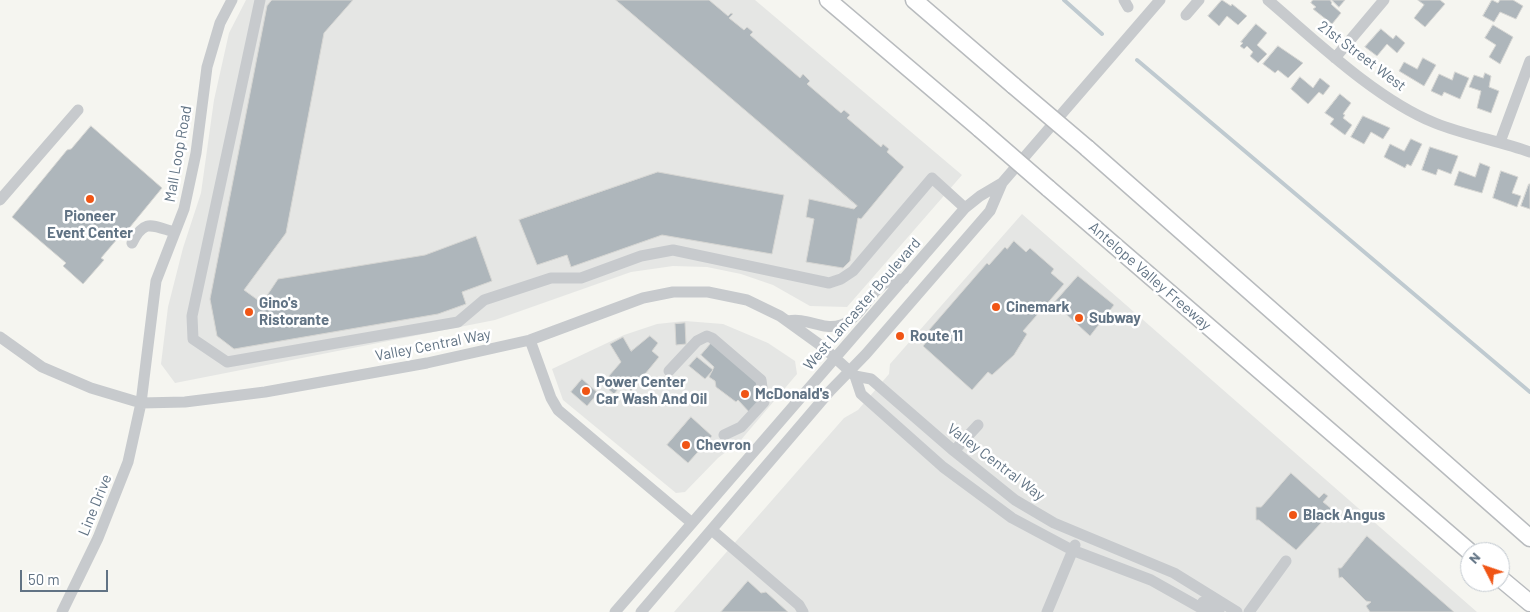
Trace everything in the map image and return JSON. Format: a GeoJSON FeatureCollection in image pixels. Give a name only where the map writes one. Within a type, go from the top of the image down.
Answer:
{"type":"FeatureCollection","features":[{"type":"Feature","properties":{"kind":"highway","name":"Antelope Valley Freeway"},"geometry":{"type":"LineString","coordinates":[[828,0],[1460,543]]}},
{"type":"Feature","properties":{"kind":"highway"},"geometry":{"type":"LineString","coordinates":[[914,0],[1087,148],[1530,538]]}},
{"type":"Feature","properties":{"kind":"highway"},"geometry":{"type":"LineString","coordinates":[[1510,587],[1530,604]]}},
{"type":"Feature","properties":{"kind":"street","name":"Mall Loop Road"},"geometry":{"type":"LineString","coordinates":[[141,403],[156,280],[184,209],[196,153],[207,67],[220,23],[232,0]]}},
{"type":"Feature","properties":{"kind":"street"},"geometry":{"type":"LineString","coordinates":[[260,0],[192,316],[193,339],[226,362],[458,322],[484,300],[551,278],[581,278],[641,256],[673,250],[829,283],[841,279],[853,270],[932,178],[965,208]]}},
{"type":"Feature","properties":{"kind":"street","name":"West Lancaster Boulevard"},"geometry":{"type":"LineString","coordinates":[[641,612],[713,531],[757,475],[852,373],[866,354],[990,211],[1002,183],[1160,0]]}},
{"type":"Feature","properties":{"kind":"street"},"geometry":{"type":"LineString","coordinates":[[1186,15],[1199,0]]}},
{"type":"Feature","properties":{"kind":"street","name":"21st Street West"},"geometry":{"type":"LineString","coordinates":[[1268,0],[1335,58],[1384,94],[1434,123],[1530,152]]}},
{"type":"Feature","properties":{"kind":"street"},"geometry":{"type":"LineString","coordinates":[[1335,58],[1384,0]]}},
{"type":"Feature","properties":{"kind":"street"},"geometry":{"type":"LineString","coordinates":[[1500,142],[1530,61]]}},
{"type":"Feature","properties":{"kind":"street"},"geometry":{"type":"LineString","coordinates":[[0,200],[78,110]]}},
{"type":"Feature","properties":{"kind":"street","name":"West Lancaster Boulevard"},"geometry":{"type":"LineString","coordinates":[[615,612],[965,208],[980,196],[1002,183]]}},
{"type":"Feature","properties":{"kind":"street"},"geometry":{"type":"LineString","coordinates":[[132,243],[137,232],[145,225],[152,225],[174,232]]}},
{"type":"Feature","properties":{"kind":"street"},"geometry":{"type":"LineString","coordinates":[[788,321],[805,320],[828,327],[841,325],[852,318],[889,280],[904,279]]}},
{"type":"Feature","properties":{"kind":"street","name":"Valley Central Way"},"geometry":{"type":"LineString","coordinates":[[0,338],[42,367],[91,388],[141,403],[186,402],[265,392],[427,362],[530,340],[643,298],[673,292],[708,292],[747,300],[788,321],[852,373],[871,379],[954,451],[1015,500],[1054,523],[1080,535],[1174,572],[1237,612]]}},
{"type":"Feature","properties":{"kind":"street"},"geometry":{"type":"LineString","coordinates":[[669,371],[698,340],[707,336],[712,338],[761,380],[764,402],[741,427],[724,435]]}},
{"type":"Feature","properties":{"kind":"street"},"geometry":{"type":"LineString","coordinates":[[530,340],[551,398],[558,410],[692,523]]}},
{"type":"Feature","properties":{"kind":"street","name":"Valley Central Way"},"geometry":{"type":"LineString","coordinates":[[852,373],[861,394],[943,467],[1012,518],[1072,550],[1159,584],[1208,612]]}},
{"type":"Feature","properties":{"kind":"street","name":"Line Drive"},"geometry":{"type":"LineString","coordinates":[[62,612],[98,538],[128,462],[141,403]]}},
{"type":"Feature","properties":{"kind":"street"},"geometry":{"type":"LineString","coordinates":[[954,451],[978,425]]}},
{"type":"Feature","properties":{"kind":"street"},"geometry":{"type":"LineString","coordinates":[[713,531],[799,605],[803,612]]}},
{"type":"Feature","properties":{"kind":"street"},"geometry":{"type":"LineString","coordinates":[[1047,612],[1080,535]]}},
{"type":"Feature","properties":{"kind":"street"},"geometry":{"type":"LineString","coordinates":[[1249,612],[1286,561]]}},
{"type":"Feature","properties":{"kind":"street"},"geometry":{"type":"LineString","coordinates":[[1159,584],[1171,584],[1219,612]]}},
{"type":"Feature","properties":{"kind":"shaded area"},"geometry":{"type":"Polygon","coordinates":[[[246,0],[755,0],[962,175],[847,307],[810,306],[773,285],[741,274],[707,267],[673,266],[631,272],[495,320],[175,383],[161,364],[168,307],[183,248],[201,193],[214,100],[229,33],[246,0]]]}},
{"type":"Feature","properties":{"kind":"shaded area"},"geometry":{"type":"Polygon","coordinates":[[[1022,214],[1477,612],[674,612],[844,418],[858,410],[889,374],[890,364],[1022,214]]]}},
{"type":"Feature","properties":{"kind":"shaded area"},"geometry":{"type":"Polygon","coordinates":[[[685,321],[723,324],[768,343],[795,361],[797,374],[740,441],[718,458],[685,492],[676,493],[563,400],[552,369],[624,335],[657,324],[685,321]]]}},
{"type":"Feature","properties":{"kind":"building"},"geometry":{"type":"Polygon","coordinates":[[[272,0],[353,0],[324,33],[286,233],[244,290],[262,303],[278,279],[425,255],[476,236],[492,281],[462,292],[466,304],[438,314],[234,349],[217,336],[210,299],[267,6],[272,0]]]}},
{"type":"Feature","properties":{"kind":"building"},"geometry":{"type":"Polygon","coordinates":[[[616,0],[709,0],[728,16],[731,13],[733,14],[729,18],[744,30],[747,27],[753,32],[750,35],[800,78],[803,74],[810,81],[807,84],[841,113],[844,110],[850,115],[847,118],[881,147],[883,144],[889,149],[887,152],[904,167],[861,219],[858,218],[850,261],[843,268],[806,262],[814,219],[806,217],[809,199],[854,209],[857,206],[616,0]]]}},
{"type":"Feature","properties":{"kind":"building"},"geometry":{"type":"Polygon","coordinates":[[[1222,0],[1231,6],[1232,4],[1247,16],[1238,25],[1227,16],[1219,26],[1208,16],[1222,0]]]}},
{"type":"Feature","properties":{"kind":"building"},"geometry":{"type":"Polygon","coordinates":[[[1313,0],[1330,0],[1331,4],[1341,13],[1332,24],[1313,9],[1316,7],[1311,3],[1313,0]]]}},
{"type":"Feature","properties":{"kind":"building"},"geometry":{"type":"Polygon","coordinates":[[[1332,0],[1345,0],[1339,7],[1332,0]]]}},
{"type":"Feature","properties":{"kind":"building"},"geometry":{"type":"Polygon","coordinates":[[[1418,0],[1440,0],[1445,4],[1425,27],[1414,18],[1424,5],[1418,0]]]}},
{"type":"Feature","properties":{"kind":"building"},"geometry":{"type":"Polygon","coordinates":[[[1492,0],[1498,3],[1500,0],[1513,0],[1523,6],[1516,19],[1500,12],[1494,22],[1483,16],[1492,0]]]}},
{"type":"Feature","properties":{"kind":"building"},"geometry":{"type":"Polygon","coordinates":[[[1256,24],[1267,33],[1257,45],[1267,54],[1258,63],[1250,56],[1253,52],[1247,46],[1244,49],[1240,46],[1243,43],[1241,42],[1256,24]]]}},
{"type":"Feature","properties":{"kind":"building"},"geometry":{"type":"Polygon","coordinates":[[[1493,25],[1513,37],[1500,64],[1489,57],[1496,45],[1485,38],[1493,25]]]}},
{"type":"Feature","properties":{"kind":"building"},"geometry":{"type":"Polygon","coordinates":[[[1381,29],[1393,39],[1396,35],[1405,43],[1397,53],[1387,44],[1377,56],[1365,47],[1381,29]]]}},
{"type":"Feature","properties":{"kind":"building"},"geometry":{"type":"Polygon","coordinates":[[[1278,46],[1303,63],[1288,78],[1278,70],[1275,73],[1263,64],[1278,46]]]}},
{"type":"Feature","properties":{"kind":"building"},"geometry":{"type":"Polygon","coordinates":[[[1423,58],[1436,65],[1424,86],[1399,71],[1404,62],[1417,69],[1423,58]]]}},
{"type":"Feature","properties":{"kind":"building"},"geometry":{"type":"Polygon","coordinates":[[[1455,72],[1469,78],[1460,99],[1444,92],[1442,96],[1431,91],[1439,74],[1452,80],[1455,72]]]}},
{"type":"Feature","properties":{"kind":"building"},"geometry":{"type":"Polygon","coordinates":[[[1485,73],[1491,76],[1489,87],[1499,91],[1491,113],[1477,108],[1481,91],[1469,87],[1474,75],[1483,78],[1485,73]]]}},
{"type":"Feature","properties":{"kind":"building"},"geometry":{"type":"Polygon","coordinates":[[[1300,77],[1313,88],[1320,78],[1330,86],[1323,95],[1319,92],[1308,104],[1291,89],[1300,77]]]}},
{"type":"Feature","properties":{"kind":"building"},"geometry":{"type":"Polygon","coordinates":[[[1340,94],[1351,103],[1343,114],[1345,115],[1343,118],[1352,125],[1345,135],[1330,124],[1334,119],[1325,113],[1340,94]]]}},
{"type":"Feature","properties":{"kind":"building"},"geometry":{"type":"Polygon","coordinates":[[[1363,116],[1390,128],[1383,139],[1371,132],[1364,144],[1351,137],[1363,116]]]}},
{"type":"Feature","properties":{"kind":"building","name":"Pioneer Event Center"},"geometry":{"type":"Polygon","coordinates":[[[91,126],[162,188],[121,238],[118,238],[101,258],[104,260],[83,284],[63,266],[66,263],[12,217],[67,150],[71,149],[91,126]]]}},
{"type":"Feature","properties":{"kind":"building"},"geometry":{"type":"Polygon","coordinates":[[[1411,139],[1422,144],[1411,166],[1407,164],[1405,168],[1384,157],[1390,144],[1404,151],[1411,139]]]}},
{"type":"Feature","properties":{"kind":"building"},"geometry":{"type":"Polygon","coordinates":[[[1430,147],[1458,156],[1451,174],[1438,169],[1436,175],[1422,170],[1430,147]]]}},
{"type":"Feature","properties":{"kind":"building"},"geometry":{"type":"Polygon","coordinates":[[[1480,163],[1490,167],[1482,193],[1454,185],[1459,171],[1475,177],[1480,163]]]}},
{"type":"Feature","properties":{"kind":"building"},"geometry":{"type":"Polygon","coordinates":[[[1501,171],[1518,177],[1512,193],[1521,196],[1517,207],[1493,198],[1501,171]]]}},
{"type":"Feature","properties":{"kind":"building"},"geometry":{"type":"Polygon","coordinates":[[[658,172],[784,195],[772,254],[662,235],[571,267],[567,255],[537,265],[519,220],[658,172]]]}},
{"type":"Feature","properties":{"kind":"building"},"geometry":{"type":"Polygon","coordinates":[[[1530,184],[1530,209],[1521,206],[1530,184]]]}},
{"type":"Feature","properties":{"kind":"building","name":"Cinemark"},"geometry":{"type":"Polygon","coordinates":[[[1014,241],[1026,252],[1030,248],[1054,269],[1051,273],[1064,284],[1023,331],[1027,334],[1014,355],[992,375],[988,372],[972,390],[923,346],[933,334],[929,330],[987,263],[989,265],[1005,247],[1007,249],[1014,241]]]}},
{"type":"Feature","properties":{"kind":"building"},"geometry":{"type":"Polygon","coordinates":[[[1078,276],[1114,305],[1090,336],[1054,303],[1078,276]]]}},
{"type":"Feature","properties":{"kind":"building"},"geometry":{"type":"Polygon","coordinates":[[[685,323],[686,344],[676,345],[675,324],[685,323]]]}},
{"type":"Feature","properties":{"kind":"building"},"geometry":{"type":"Polygon","coordinates":[[[650,336],[658,343],[652,351],[659,357],[631,391],[623,383],[614,394],[602,384],[621,362],[610,344],[623,337],[631,351],[650,336]]]}},
{"type":"Feature","properties":{"kind":"building"},"geometry":{"type":"Polygon","coordinates":[[[713,341],[762,382],[756,394],[764,401],[751,414],[738,400],[736,402],[716,387],[715,381],[709,377],[714,367],[701,355],[713,341]]]}},
{"type":"Feature","properties":{"kind":"building"},"geometry":{"type":"Polygon","coordinates":[[[697,357],[713,370],[705,379],[689,366],[697,357]]]}},
{"type":"Feature","properties":{"kind":"building"},"geometry":{"type":"Polygon","coordinates":[[[582,379],[598,393],[587,406],[571,392],[582,379]]]}},
{"type":"Feature","properties":{"kind":"building"},"geometry":{"type":"Polygon","coordinates":[[[691,417],[712,436],[688,463],[667,445],[691,417]]]}},
{"type":"Feature","properties":{"kind":"building","name":"Black Angus"},"geometry":{"type":"Polygon","coordinates":[[[1291,473],[1319,498],[1324,493],[1328,496],[1323,502],[1333,510],[1296,550],[1259,520],[1256,520],[1256,507],[1261,507],[1291,473]]]}},
{"type":"Feature","properties":{"kind":"building"},"geometry":{"type":"Polygon","coordinates":[[[1367,536],[1454,612],[1370,612],[1366,606],[1371,602],[1366,601],[1342,577],[1339,578],[1338,568],[1341,568],[1367,536]]]}},
{"type":"Feature","properties":{"kind":"building"},"geometry":{"type":"Polygon","coordinates":[[[748,581],[761,593],[766,592],[788,612],[721,612],[748,581]]]}},
{"type":"Feature","properties":{"kind":"waterway"},"geometry":{"type":"LineString","coordinates":[[1064,0],[1102,34]]}},
{"type":"Feature","properties":{"kind":"waterway"},"geometry":{"type":"LineString","coordinates":[[1137,60],[1530,392]]}},
{"type":"Feature","properties":{"kind":"place","name":"Pioneer Event Center"},"geometry":{"type":"Point","coordinates":[90,199]}},
{"type":"Feature","properties":{"kind":"place","name":"Cinemark"},"geometry":{"type":"Point","coordinates":[996,307]}},
{"type":"Feature","properties":{"kind":"place","name":"Gino's Ristorante"},"geometry":{"type":"Point","coordinates":[249,312]}},
{"type":"Feature","properties":{"kind":"place","name":"Subway"},"geometry":{"type":"Point","coordinates":[1079,318]}},
{"type":"Feature","properties":{"kind":"place","name":"Route 11"},"geometry":{"type":"Point","coordinates":[900,336]}},
{"type":"Feature","properties":{"kind":"place","name":"Power Center Car Wash And Oil"},"geometry":{"type":"Point","coordinates":[586,391]}},
{"type":"Feature","properties":{"kind":"place","name":"McDonald's"},"geometry":{"type":"Point","coordinates":[745,394]}},
{"type":"Feature","properties":{"kind":"place","name":"Chevron"},"geometry":{"type":"Point","coordinates":[686,445]}},
{"type":"Feature","properties":{"kind":"place","name":"Black Angus"},"geometry":{"type":"Point","coordinates":[1293,515]}}]}
